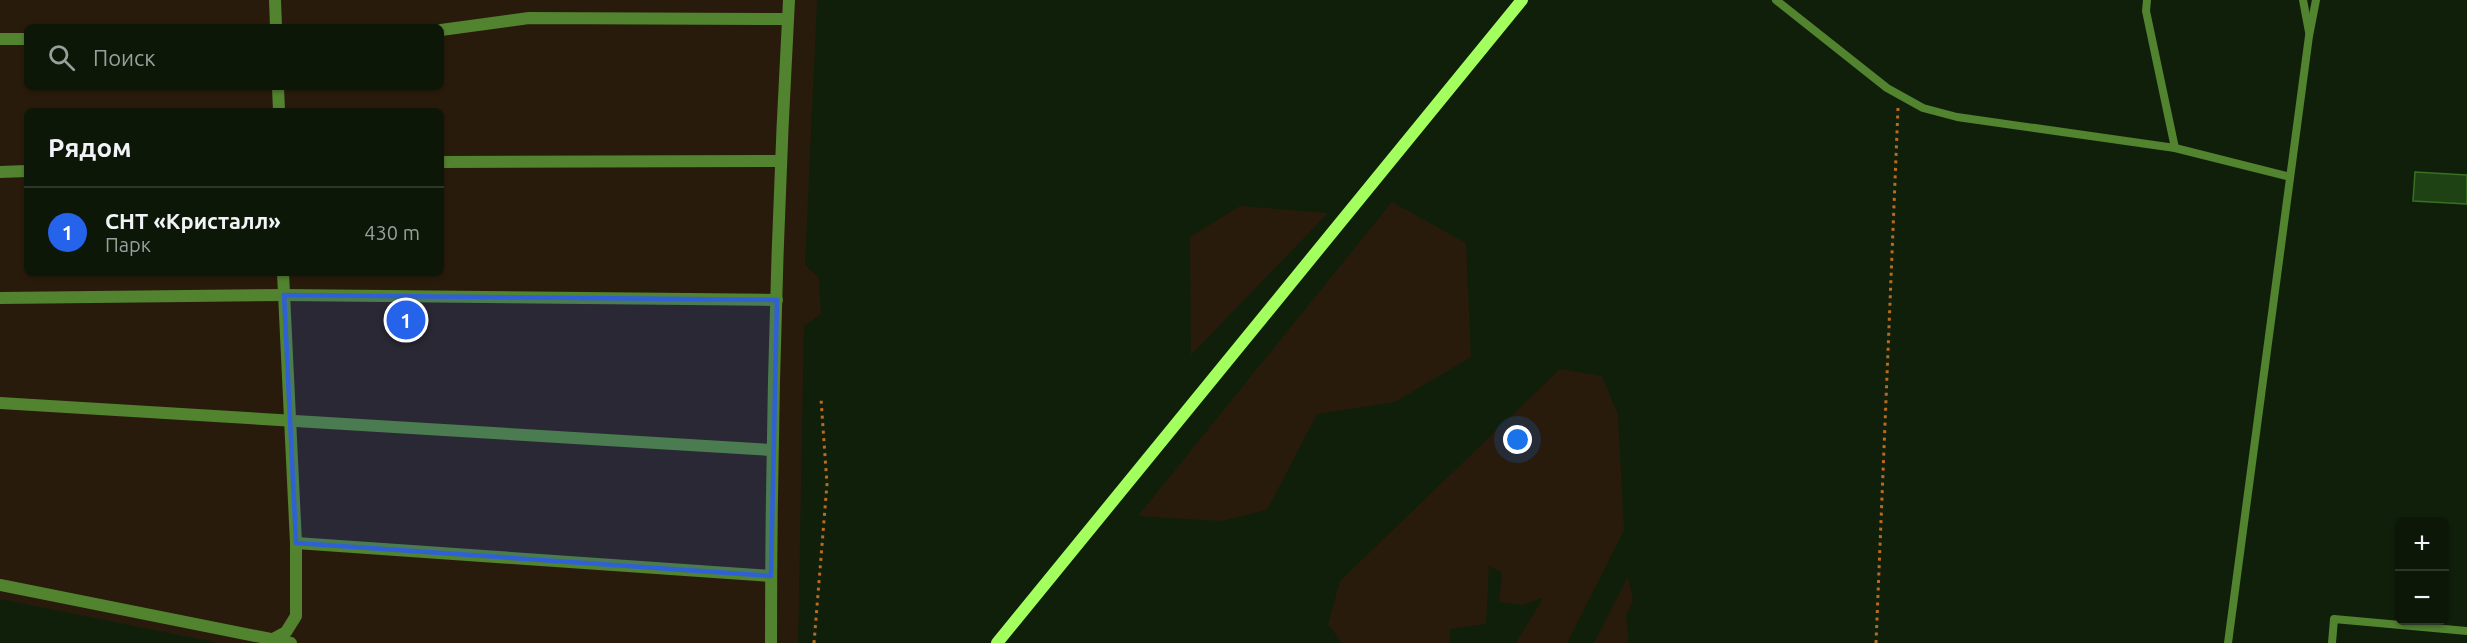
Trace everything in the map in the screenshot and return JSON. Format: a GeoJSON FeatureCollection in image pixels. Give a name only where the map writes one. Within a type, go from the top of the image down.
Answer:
{"type":"FeatureCollection","features":[{"type":"Feature","properties":{"kind":"main road"},"geometry":{"type":"LineString","coordinates":[[997,643],[1522,0]]}},
{"type":"Feature","properties":{"kind":"street"},"geometry":{"type":"LineString","coordinates":[[275,0],[276,24]]}},
{"type":"Feature","properties":{"kind":"street"},"geometry":{"type":"LineString","coordinates":[[771,643],[772,450],[781,161],[789,0]]}},
{"type":"Feature","properties":{"kind":"street"},"geometry":{"type":"LineString","coordinates":[[444,30],[529,18],[788,19]]}},
{"type":"Feature","properties":{"kind":"street"},"geometry":{"type":"LineString","coordinates":[[0,39],[24,39]]}},
{"type":"Feature","properties":{"kind":"street"},"geometry":{"type":"LineString","coordinates":[[278,90],[279,108]]}},
{"type":"Feature","properties":{"kind":"street"},"geometry":{"type":"LineString","coordinates":[[444,162],[781,161]]}},
{"type":"Feature","properties":{"kind":"street"},"geometry":{"type":"LineString","coordinates":[[0,172],[24,171]]}},
{"type":"Feature","properties":{"kind":"street"},"geometry":{"type":"LineString","coordinates":[[273,639],[286,632],[296,616],[296,543],[283,276]]}},
{"type":"Feature","properties":{"kind":"street"},"geometry":{"type":"LineString","coordinates":[[0,298],[284,295],[777,300]]}},
{"type":"Feature","properties":{"kind":"street"},"geometry":{"type":"LineString","coordinates":[[0,404],[772,450]]}},
{"type":"Feature","properties":{"kind":"street"},"geometry":{"type":"LineString","coordinates":[[296,543],[771,576]]}},
{"type":"Feature","properties":{"kind":"street"},"geometry":{"type":"LineString","coordinates":[[0,585],[291,643]]}},
{"type":"Feature","properties":{"kind":"lane"},"geometry":{"type":"LineString","coordinates":[[1776,0],[1887,88],[1923,108],[1957,117],[2175,148],[2290,177]]}},
{"type":"Feature","properties":{"kind":"lane"},"geometry":{"type":"LineString","coordinates":[[2147,0],[2146,11],[2175,148]]}},
{"type":"Feature","properties":{"kind":"lane"},"geometry":{"type":"LineString","coordinates":[[2303,0],[2309,36]]}},
{"type":"Feature","properties":{"kind":"lane"},"geometry":{"type":"LineString","coordinates":[[2228,643],[2309,36],[2316,0]]}},
{"type":"Feature","properties":{"kind":"lane"},"geometry":{"type":"LineString","coordinates":[[2332,643],[2334,619],[2467,631]]}},
{"type":"Feature","properties":{"kind":"path"},"geometry":{"type":"LineString","coordinates":[[1876,643],[1898,95]]}},
{"type":"Feature","properties":{"kind":"path"},"geometry":{"type":"LineString","coordinates":[[814,643],[827,484],[821,399]]}},
{"type":"Feature","properties":{"kind":"highlighted area"},"geometry":{"type":"Polygon","coordinates":[[[284,295],[777,300],[771,576],[296,543],[284,295]]]}},
{"type":"Feature","properties":{"kind":"shaded area"},"geometry":{"type":"Polygon","coordinates":[[[0,0],[817,0],[805,265],[819,278],[821,314],[804,326],[798,643],[218,643],[0,599],[0,0]]]}},
{"type":"Feature","properties":{"kind":"shaded area"},"geometry":{"type":"Polygon","coordinates":[[[1392,202],[1466,243],[1471,357],[1395,402],[1317,414],[1267,510],[1221,521],[1138,516],[1392,202]]]}},
{"type":"Feature","properties":{"kind":"shaded area"},"geometry":{"type":"Polygon","coordinates":[[[1240,206],[1328,213],[1191,355],[1190,237],[1240,206]]]}},
{"type":"Feature","properties":{"kind":"shaded area"},"geometry":{"type":"Polygon","coordinates":[[[1560,369],[1602,376],[1618,415],[1624,530],[1567,643],[1516,643],[1543,598],[1522,605],[1499,602],[1502,573],[1489,566],[1486,624],[1450,629],[1450,643],[1342,643],[1328,624],[1340,581],[1560,369]]]}},
{"type":"Feature","properties":{"kind":"shaded area"},"geometry":{"type":"Polygon","coordinates":[[[1628,577],[1633,600],[1626,615],[1629,643],[1594,643],[1628,577]]]}},
{"type":"Feature","properties":{"kind":"building"},"geometry":{"type":"Polygon","coordinates":[[[2415,172],[2467,175],[2467,204],[2413,201],[2415,172]]]}},
{"type":"Feature","properties":{"kind":"place","name":"СНТ «Кристалл»"},"geometry":{"type":"Point","coordinates":[406,320]}}]}
